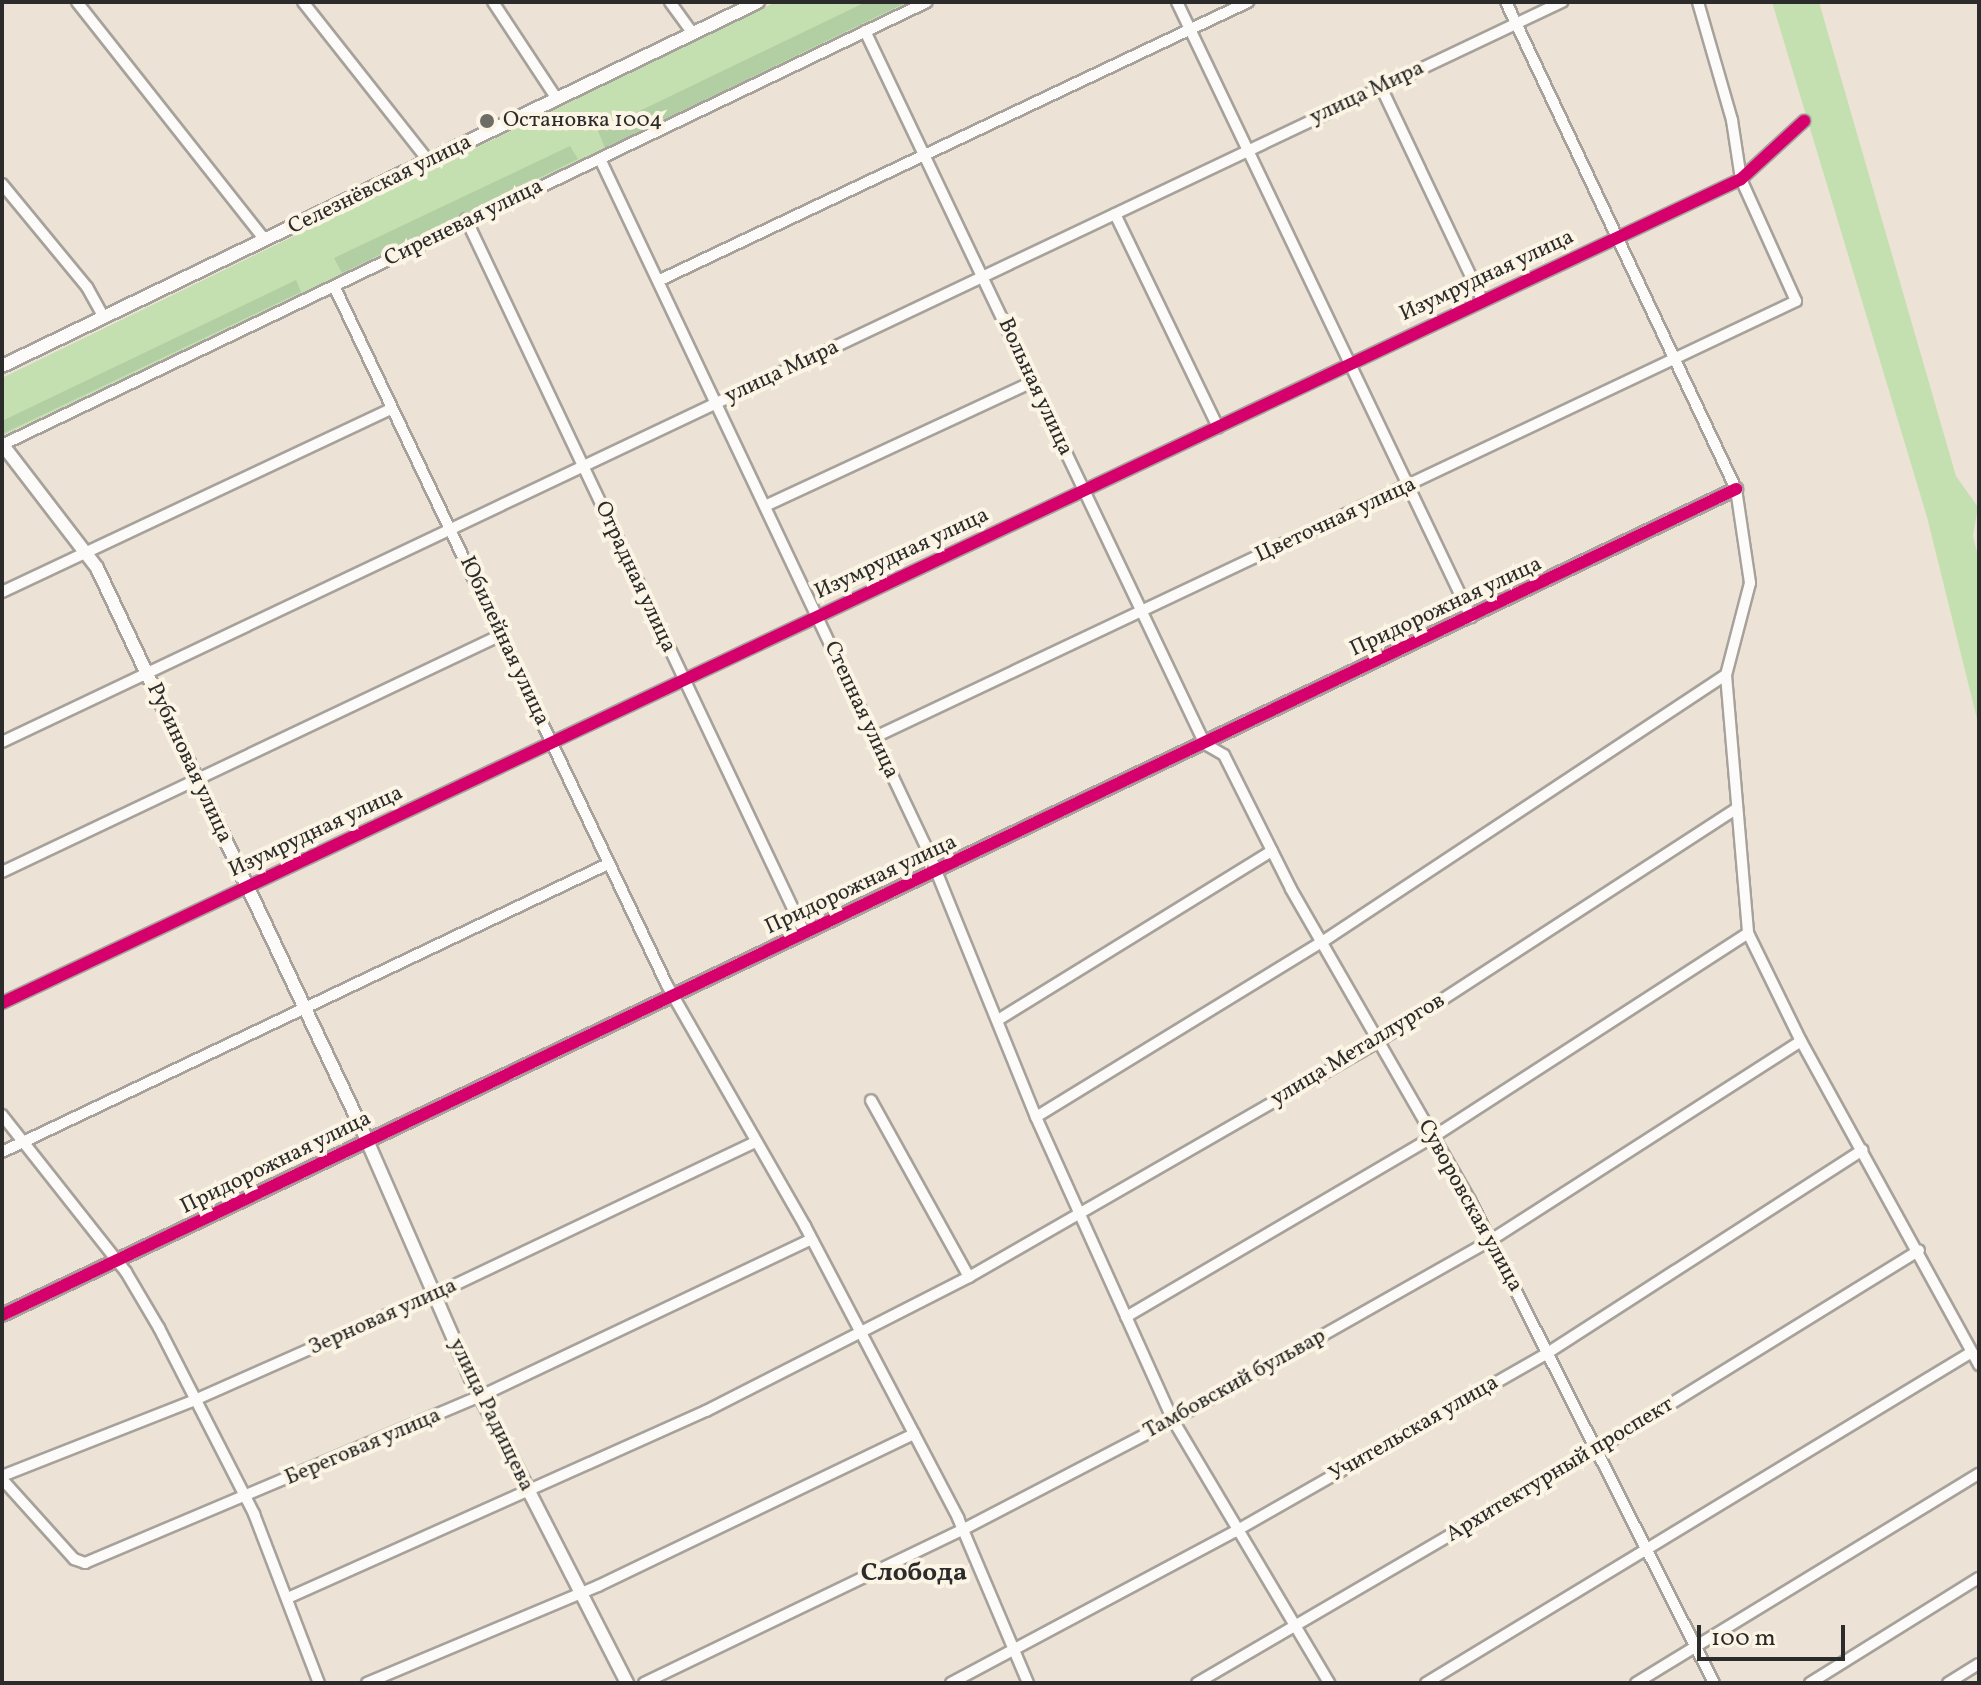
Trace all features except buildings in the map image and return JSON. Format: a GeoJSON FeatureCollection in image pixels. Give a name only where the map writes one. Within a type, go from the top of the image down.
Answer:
{"type":"FeatureCollection","features":[{"type":"Feature","properties":{"kind":"street"},"geometry":{"type":"LineString","coordinates":[[77,2],[265,240]]}},
{"type":"Feature","properties":{"kind":"street"},"geometry":{"type":"LineString","coordinates":[[303,2],[428,160]]}},
{"type":"Feature","properties":{"kind":"street"},"geometry":{"type":"LineString","coordinates":[[493,2],[557,99]]}},
{"type":"Feature","properties":{"kind":"street"},"geometry":{"type":"LineString","coordinates":[[670,2],[693,34]]}},
{"type":"Feature","properties":{"kind":"street","name":"Селезнёвская улица"},"geometry":{"type":"LineString","coordinates":[[2,366],[758,2]]}},
{"type":"Feature","properties":{"kind":"street","name":"Сиреневая улица"},"geometry":{"type":"LineString","coordinates":[[3,444],[334,286],[466,219],[600,159],[927,2]]}},
{"type":"Feature","properties":{"kind":"street"},"geometry":{"type":"LineString","coordinates":[[1177,2],[1471,617]]}},
{"type":"Feature","properties":{"kind":"street"},"geometry":{"type":"LineString","coordinates":[[658,281],[1248,2]]}},
{"type":"Feature","properties":{"kind":"street"},"geometry":{"type":"LineString","coordinates":[[1506,2],[1736,489],[1750,583],[1726,675],[1748,933],[1801,1041],[1919,1250],[1970,1353],[1979,1365]]}},
{"type":"Feature","properties":{"kind":"street","name":"улица Мира"},"geometry":{"type":"LineString","coordinates":[[2,742],[1562,2]]}},
{"type":"Feature","properties":{"kind":"street"},"geometry":{"type":"LineString","coordinates":[[1698,2],[1732,120],[1741,179]]}},
{"type":"Feature","properties":{"kind":"street","name":"Вольная улица"},"geometry":{"type":"LineString","coordinates":[[865,31],[1205,744]]}},
{"type":"Feature","properties":{"kind":"street"},"geometry":{"type":"LineString","coordinates":[[1381,87],[1482,300]]}},
{"type":"Feature","properties":{"kind":"street","name":"Изумрудная улица"},"geometry":{"type":"LineString","coordinates":[[2,1003],[1741,179],[1804,121]]}},
{"type":"Feature","properties":{"kind":"street","name":"Степная улица"},"geometry":{"type":"LineString","coordinates":[[600,159],[937,871],[1036,1117],[1126,1317]]}},
{"type":"Feature","properties":{"kind":"street","name":"Цветочная улица"},"geometry":{"type":"LineString","coordinates":[[875,737],[1796,301],[1741,179]]}},
{"type":"Feature","properties":{"kind":"street"},"geometry":{"type":"LineString","coordinates":[[2,184],[87,287],[104,318]]}},
{"type":"Feature","properties":{"kind":"street"},"geometry":{"type":"LineString","coordinates":[[1115,214],[1218,427]]}},
{"type":"Feature","properties":{"kind":"street","name":"Отрадная улица"},"geometry":{"type":"LineString","coordinates":[[466,219],[805,934]]}},
{"type":"Feature","properties":{"kind":"street","name":"Юбилейная улица"},"geometry":{"type":"LineString","coordinates":[[334,286],[673,996],[862,1332],[964,1529],[1028,1683]]}},
{"type":"Feature","properties":{"kind":"street"},"geometry":{"type":"LineString","coordinates":[[765,506],[1032,382]]}},
{"type":"Feature","properties":{"kind":"street"},"geometry":{"type":"LineString","coordinates":[[2,592],[391,409]]}},
{"type":"Feature","properties":{"kind":"street","name":"Рубиновая улица"},"geometry":{"type":"LineString","coordinates":[[3,444],[86,552],[148,673],[368,1142]]}},
{"type":"Feature","properties":{"kind":"street","name":"Придорожная улица"},"geometry":{"type":"LineString","coordinates":[[2,1315],[1736,489]]}},
{"type":"Feature","properties":{"kind":"street"},"geometry":{"type":"LineString","coordinates":[[2,872],[501,635]]}},
{"type":"Feature","properties":{"kind":"street"},"geometry":{"type":"LineString","coordinates":[[1036,1117],[1322,942],[1726,675]]}},
{"type":"Feature","properties":{"kind":"street","name":"Суворовская улица"},"geometry":{"type":"LineString","coordinates":[[1205,744],[1224,755],[1272,851],[1377,1042],[1491,1240],[1599,1448],[1714,1683]]}},
{"type":"Feature","properties":{"kind":"street","name":"улица Металлургов"},"geometry":{"type":"LineString","coordinates":[[862,1332],[969,1277],[1377,1042],[1737,808]]}},
{"type":"Feature","properties":{"kind":"street"},"geometry":{"type":"LineString","coordinates":[[998,1020],[1272,851]]}},
{"type":"Feature","properties":{"kind":"street"},"geometry":{"type":"LineString","coordinates":[[2,1152],[608,864]]}},
{"type":"Feature","properties":{"kind":"street"},"geometry":{"type":"LineString","coordinates":[[1329,1683],[1234,1532],[1173,1420],[1126,1317],[1433,1137],[1748,933]]}},
{"type":"Feature","properties":{"kind":"street","name":"Тамбовский бульвар"},"geometry":{"type":"LineString","coordinates":[[644,1683],[964,1529],[1173,1420],[1491,1240],[1801,1041]]}},
{"type":"Feature","properties":{"kind":"street"},"geometry":{"type":"LineString","coordinates":[[871,1100],[969,1277]]}},
{"type":"Feature","properties":{"kind":"street"},"geometry":{"type":"LineString","coordinates":[[2,1115],[117,1261],[197,1399],[290,1597],[319,1683]]}},
{"type":"Feature","properties":{"kind":"street","name":"улица Радищева"},"geometry":{"type":"LineString","coordinates":[[368,1142],[433,1295],[481,1396],[627,1683]]}},
{"type":"Feature","properties":{"kind":"street","name":"Зерновая улица"},"geometry":{"type":"LineString","coordinates":[[2,1477],[197,1399],[433,1295],[756,1142]]}},
{"type":"Feature","properties":{"kind":"street","name":"Учительская улица"},"geometry":{"type":"LineString","coordinates":[[951,1683],[1015,1652],[1234,1532],[1549,1352],[1862,1150]]}},
{"type":"Feature","properties":{"kind":"street","name":"Береговая улица"},"geometry":{"type":"LineString","coordinates":[[2,1477],[74,1559],[85,1563],[481,1396],[811,1239]]}},
{"type":"Feature","properties":{"kind":"street","name":"Архитектурный проспект"},"geometry":{"type":"LineString","coordinates":[[1197,1683],[1296,1629],[1599,1448],[1919,1250]]}},
{"type":"Feature","properties":{"kind":"street"},"geometry":{"type":"LineString","coordinates":[[290,1597],[529,1493],[862,1332]]}},
{"type":"Feature","properties":{"kind":"street"},"geometry":{"type":"LineString","coordinates":[[1426,1683],[1970,1353]]}},
{"type":"Feature","properties":{"kind":"street"},"geometry":{"type":"LineString","coordinates":[[367,1683],[581,1594],[914,1434]]}},
{"type":"Feature","properties":{"kind":"street"},"geometry":{"type":"LineString","coordinates":[[1636,1683],[1979,1474]]}},
{"type":"Feature","properties":{"kind":"street"},"geometry":{"type":"LineString","coordinates":[[1810,1683],[1979,1578]]}},
{"type":"Feature","properties":{"kind":"street"},"geometry":{"type":"LineString","coordinates":[[1948,1683],[1979,1664]]}},
{"type":"Feature","properties":{"kind":"green space"},"geometry":{"type":"Polygon","coordinates":[[[776,2],[918,2],[2,436],[2,378],[776,2]]]}},
{"type":"Feature","properties":{"kind":"green space"},"geometry":{"type":"Polygon","coordinates":[[[866,2],[907,2],[605,148],[598,131],[866,2]]]}},
{"type":"Feature","properties":{"kind":"green space"},"geometry":{"type":"Polygon","coordinates":[[[1772,2],[1819,2],[1956,476],[1978,507],[1973,536],[1979,560],[1979,727],[1927,517],[1772,2]]]}},
{"type":"Feature","properties":{"kind":"green space"},"geometry":{"type":"Polygon","coordinates":[[[570,146],[578,159],[342,273],[334,258],[570,146]]]}},
{"type":"Feature","properties":{"kind":"green space"},"geometry":{"type":"Polygon","coordinates":[[[296,280],[301,292],[2,434],[2,421],[296,280]]]}},
{"type":"Feature","properties":{"kind":"cycle path"},"geometry":{"type":"LineString","coordinates":[[2,1003],[1741,179],[1804,121]]}},
{"type":"Feature","properties":{"kind":"cycle path"},"geometry":{"type":"LineString","coordinates":[[2,1315],[1736,489]]}},
{"type":"Feature","properties":{"kind":"place","name":"Остановка 1004"},"geometry":{"type":"Point","coordinates":[487,121]}},
{"type":"Feature","properties":{"kind":"district","name":"Слобода"},"geometry":{"type":"Point","coordinates":[914,1574]}}]}
